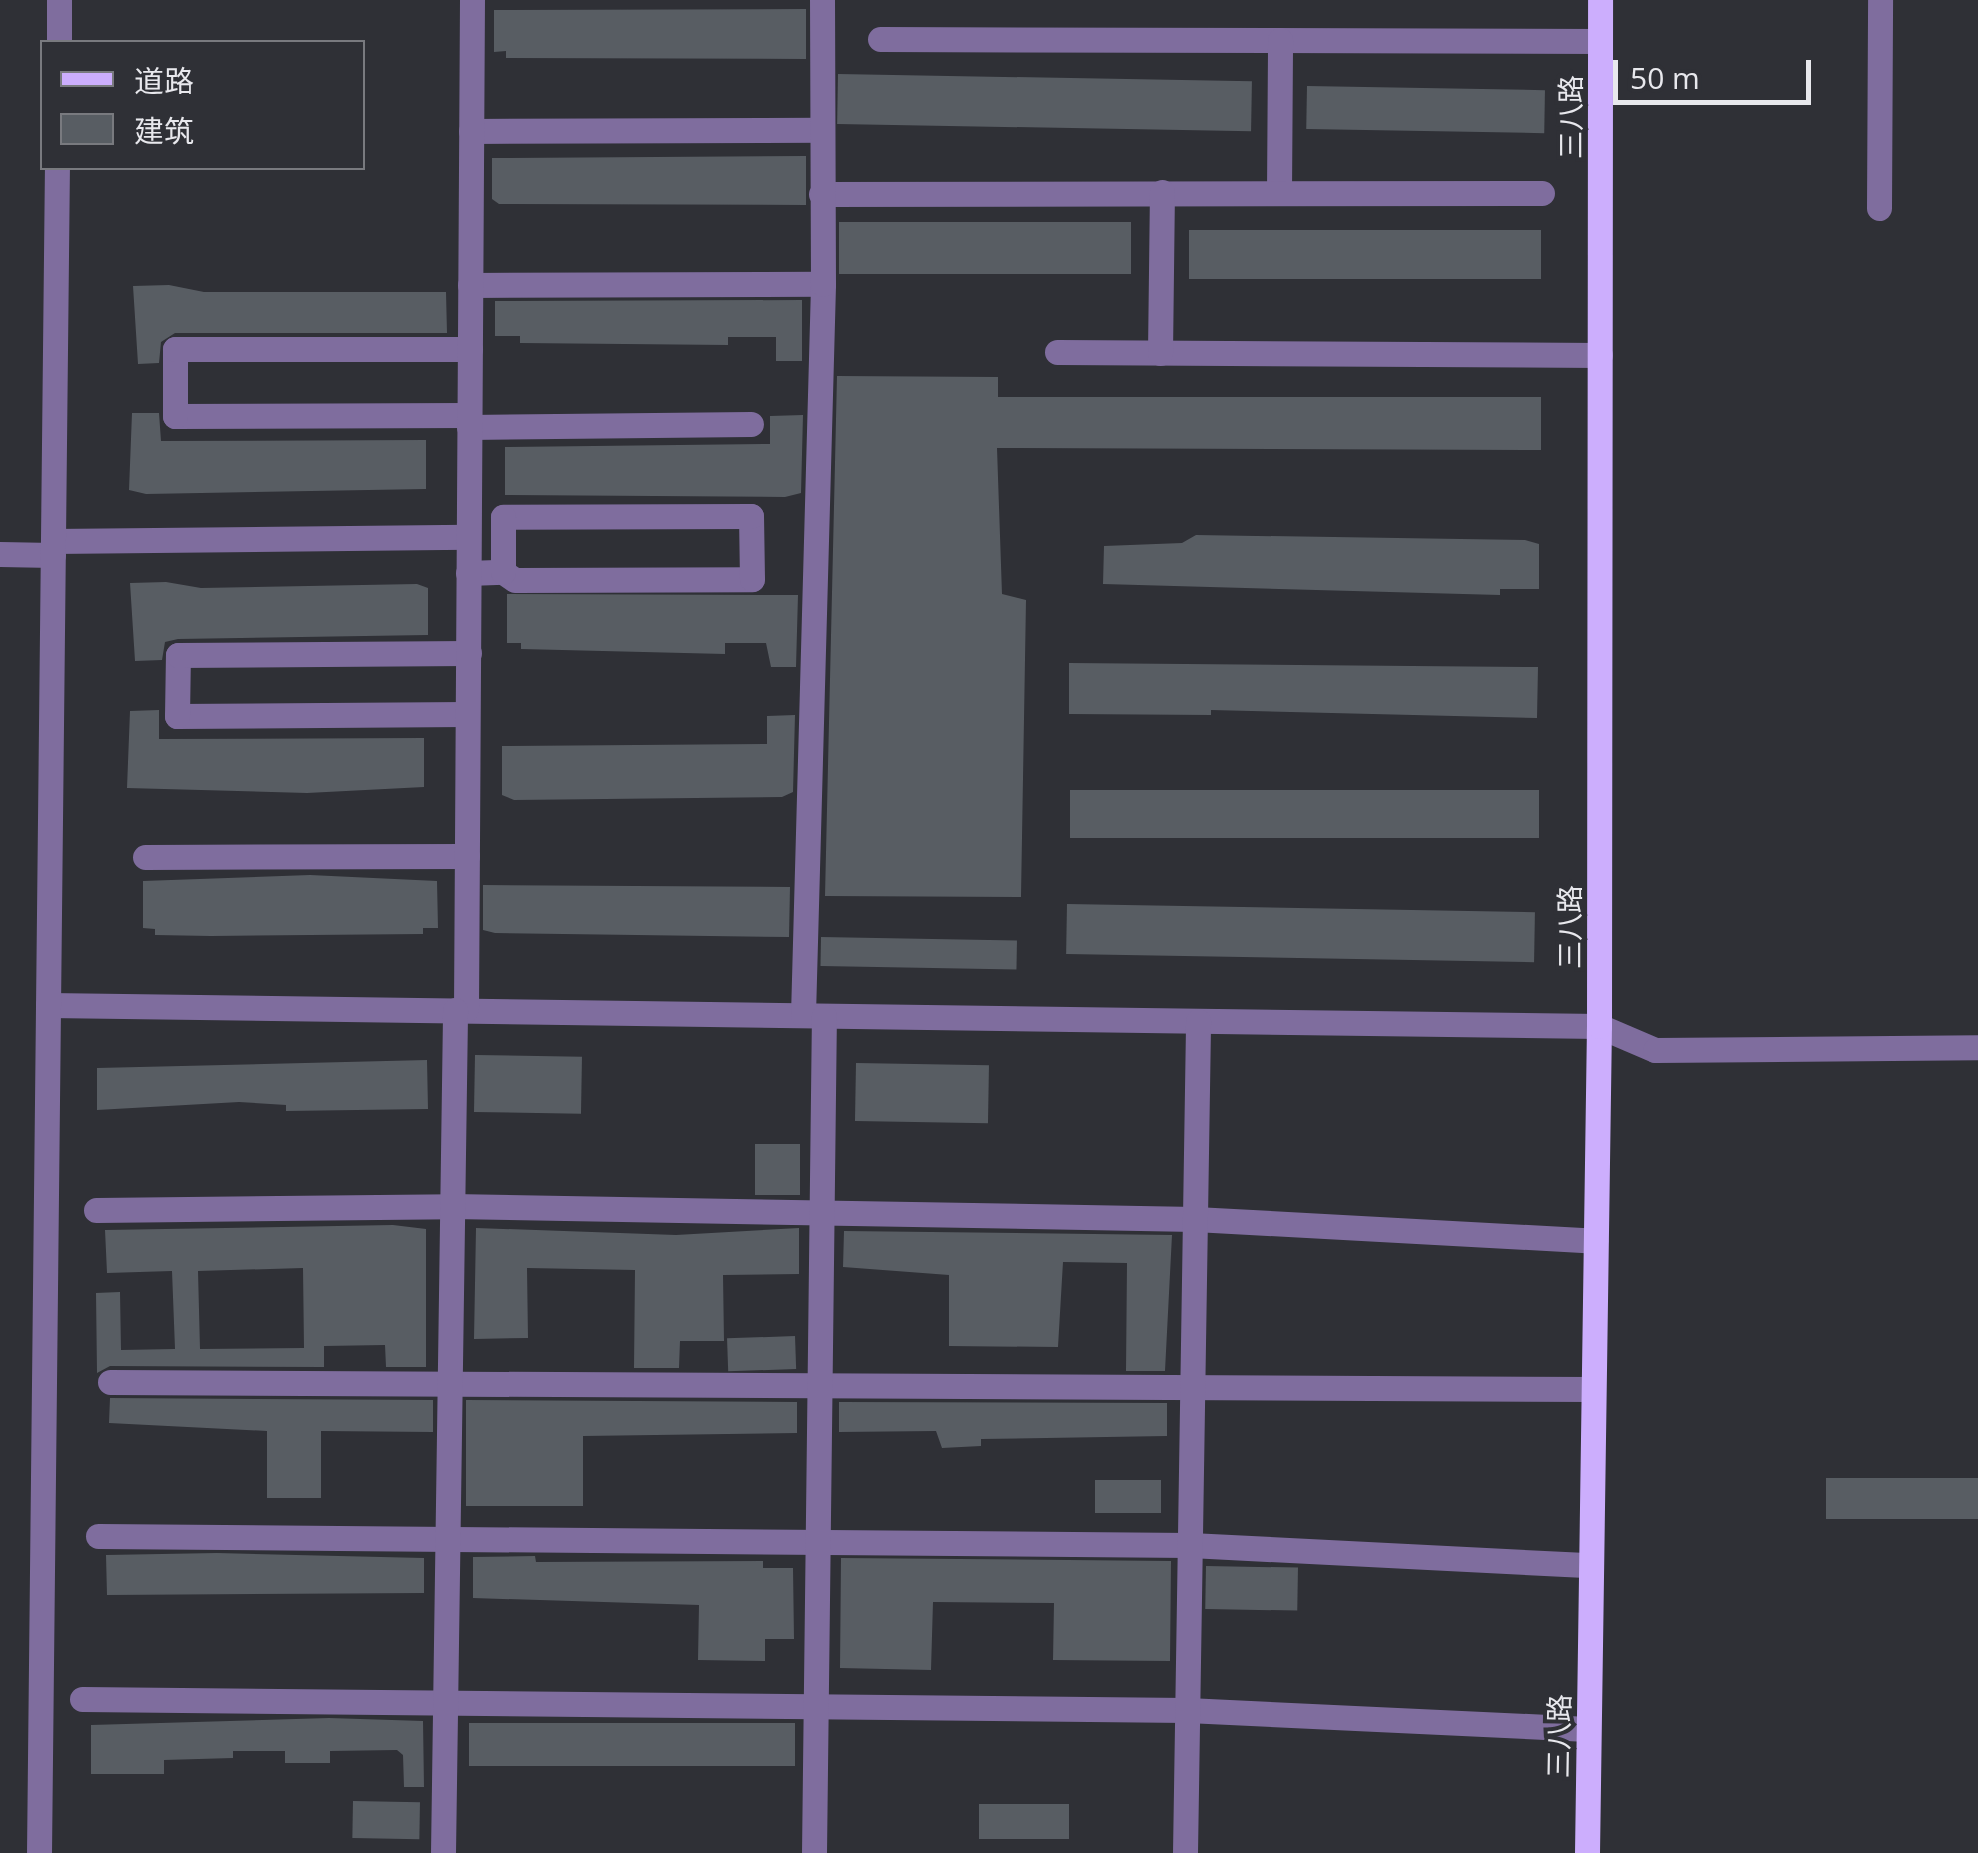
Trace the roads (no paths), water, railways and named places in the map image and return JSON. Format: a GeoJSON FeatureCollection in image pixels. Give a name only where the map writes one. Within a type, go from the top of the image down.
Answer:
{"type":"FeatureCollection","features":[{"type":"Feature","properties":{"kind":"main road","name":"三八路"},"geometry":{"type":"LineString","coordinates":[[1587,1853],[1599,1026],[1600,0]]}},
{"type":"Feature","properties":{"kind":"street"},"geometry":{"type":"LineString","coordinates":[[58,40],[59,0]]}},
{"type":"Feature","properties":{"kind":"street"},"geometry":{"type":"LineString","coordinates":[[442,1853],[452,1206],[467,856],[472,0]]}},
{"type":"Feature","properties":{"kind":"street"},"geometry":{"type":"LineString","coordinates":[[814,1853],[822,1212],[814,1015],[822,0]]}},
{"type":"Feature","properties":{"kind":"street"},"geometry":{"type":"LineString","coordinates":[[1880,0],[1880,208]]}},
{"type":"Feature","properties":{"kind":"street"},"geometry":{"type":"LineString","coordinates":[[880,39],[1600,41]]}},
{"type":"Feature","properties":{"kind":"street"},"geometry":{"type":"LineString","coordinates":[[1280,40],[1280,192]]}},
{"type":"Feature","properties":{"kind":"street"},"geometry":{"type":"LineString","coordinates":[[471,131],[822,130]]}},
{"type":"Feature","properties":{"kind":"street"},"geometry":{"type":"LineString","coordinates":[[39,1853],[57,170]]}},
{"type":"Feature","properties":{"kind":"street"},"geometry":{"type":"LineString","coordinates":[[1160,353],[1162,192]]}},
{"type":"Feature","properties":{"kind":"street"},"geometry":{"type":"LineString","coordinates":[[821,194],[1542,193]]}},
{"type":"Feature","properties":{"kind":"street"},"geometry":{"type":"LineString","coordinates":[[470,286],[822,284]]}},
{"type":"Feature","properties":{"kind":"street"},"geometry":{"type":"LineString","coordinates":[[470,349],[175,349],[175,416],[751,424]]}},
{"type":"Feature","properties":{"kind":"street"},"geometry":{"type":"LineString","coordinates":[[1057,352],[1600,356]]}},
{"type":"Feature","properties":{"kind":"street"},"geometry":{"type":"LineString","coordinates":[[468,573],[503,572],[515,580],[752,579],[752,516],[503,518],[503,572]]}},
{"type":"Feature","properties":{"kind":"street"},"geometry":{"type":"LineString","coordinates":[[0,554],[53,548],[468,537]]}},
{"type":"Feature","properties":{"kind":"street"},"geometry":{"type":"LineString","coordinates":[[467,714],[177,716],[178,655],[469,653]]}},
{"type":"Feature","properties":{"kind":"street"},"geometry":{"type":"LineString","coordinates":[[145,857],[467,856]]}},
{"type":"Feature","properties":{"kind":"street"},"geometry":{"type":"LineString","coordinates":[[48,1005],[1599,1026],[1655,1050],[1978,1046]]}},
{"type":"Feature","properties":{"kind":"street"},"geometry":{"type":"LineString","coordinates":[[1185,1853],[1198,1021]]}},
{"type":"Feature","properties":{"kind":"street"},"geometry":{"type":"LineString","coordinates":[[96,1210],[452,1206],[1195,1219],[1596,1241]]}},
{"type":"Feature","properties":{"kind":"street"},"geometry":{"type":"LineString","coordinates":[[110,1382],[1193,1392],[1592,1390]]}},
{"type":"Feature","properties":{"kind":"street"},"geometry":{"type":"LineString","coordinates":[[98,1536],[447,1534],[1190,1544],[1591,1565]]}},
{"type":"Feature","properties":{"kind":"street"},"geometry":{"type":"LineString","coordinates":[[82,1699],[1187,1710],[1588,1729]]}}]}
